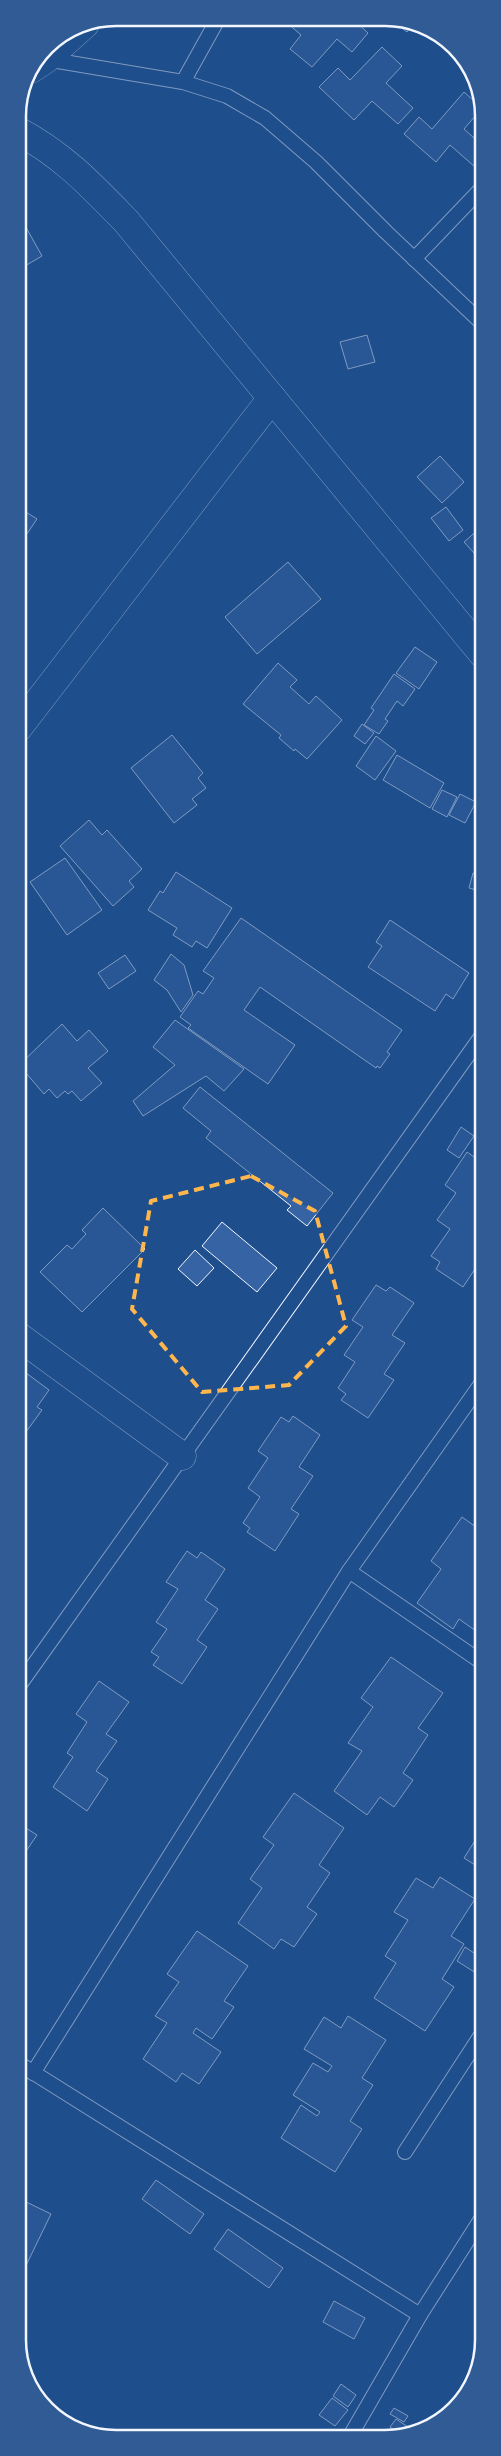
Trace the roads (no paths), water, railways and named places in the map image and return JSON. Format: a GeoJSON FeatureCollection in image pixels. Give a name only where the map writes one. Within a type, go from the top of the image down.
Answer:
{"type":"FeatureCollection","features":[{"type":"Feature","properties":{"kind":"street"},"geometry":{"type":"LineString","coordinates":[[26,135],[45,145],[82,175],[120,214],[475,644]]}},
{"type":"Feature","properties":{"kind":"street"},"geometry":{"type":"LineString","coordinates":[[26,718],[272,398]]}},
{"type":"Feature","properties":{"kind":"street"},"geometry":{"type":"LineString","coordinates":[[26,1342],[182,1456]]}},
{"type":"Feature","properties":{"kind":"lane"},"geometry":{"type":"LineString","coordinates":[[183,82],[214,26]]}},
{"type":"Feature","properties":{"kind":"lane"},"geometry":{"type":"LineString","coordinates":[[43,65],[183,82],[227,96],[265,118],[316,162],[475,316]]}},
{"type":"Feature","properties":{"kind":"lane"},"geometry":{"type":"LineString","coordinates":[[414,259],[475,195]]}},
{"type":"Feature","properties":{"kind":"lane"},"geometry":{"type":"LineString","coordinates":[[26,1676],[475,1045]]}},
{"type":"Feature","properties":{"kind":"lane"},"geometry":{"type":"LineString","coordinates":[[33,2073],[349,1571],[475,1392]]}},
{"type":"Feature","properties":{"kind":"lane"},"geometry":{"type":"LineString","coordinates":[[349,1571],[475,1658]]}},
{"type":"Feature","properties":{"kind":"lane"},"geometry":{"type":"LineString","coordinates":[[405,2152],[475,2044]]}},
{"type":"Feature","properties":{"kind":"lane"},"geometry":{"type":"LineString","coordinates":[[26,2068],[420,2315]]}},
{"type":"Feature","properties":{"kind":"lane"},"geometry":{"type":"LineString","coordinates":[[354,2430],[420,2315],[475,2229]]}}]}
